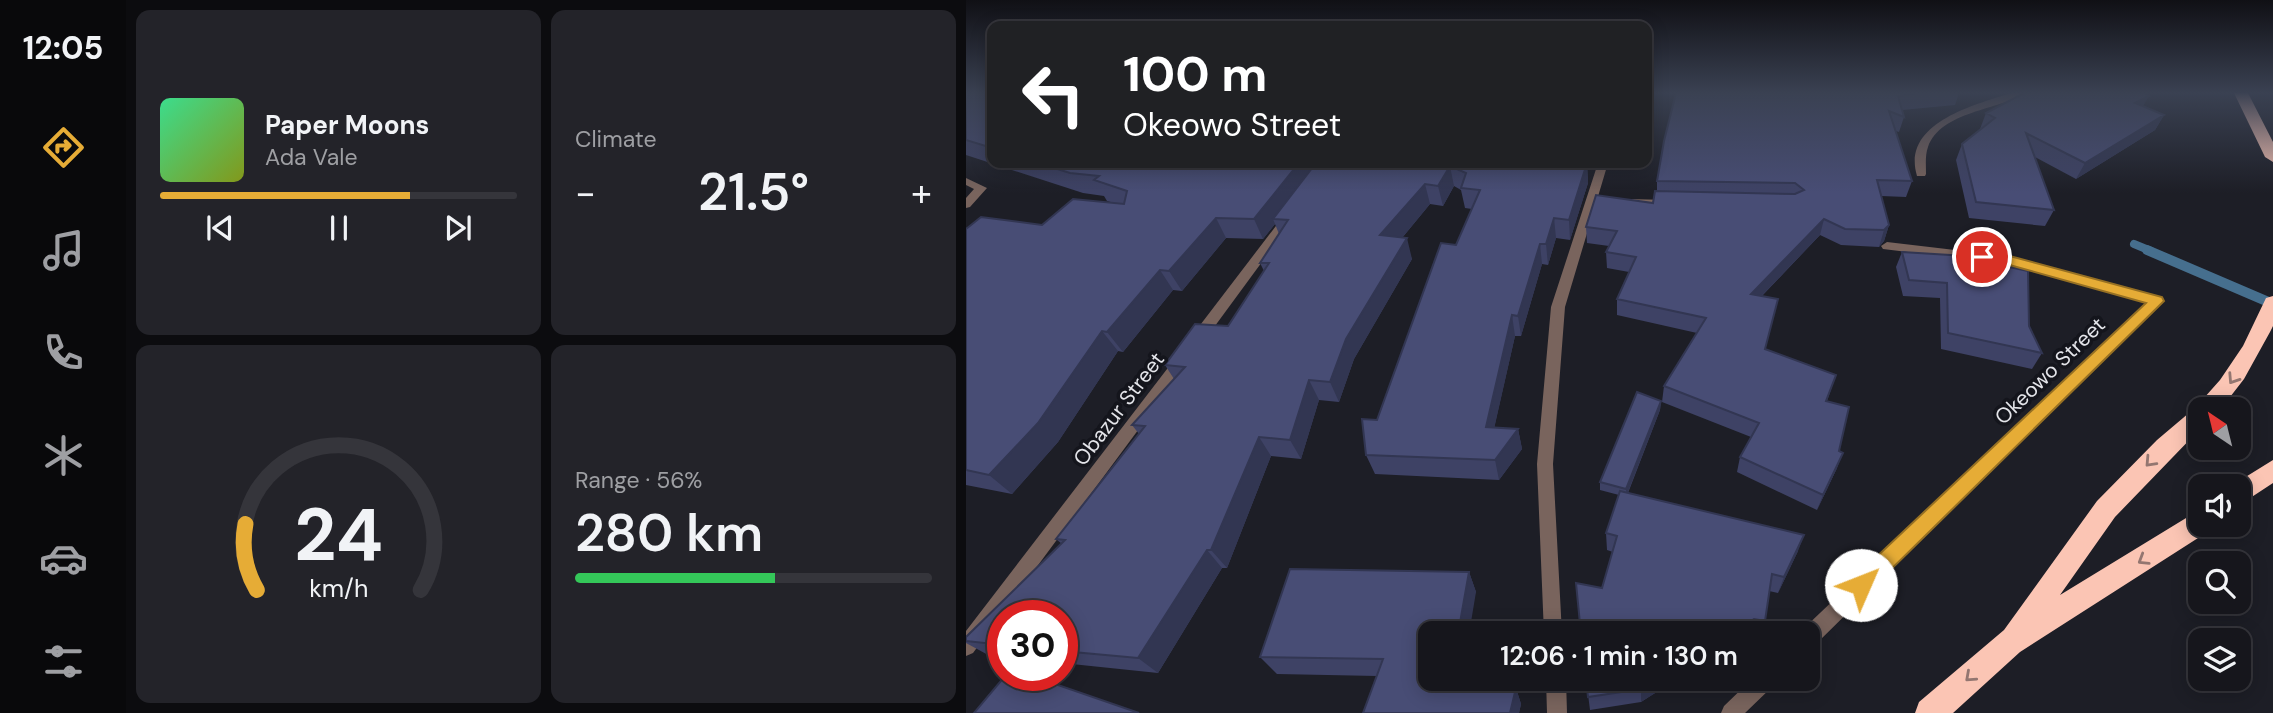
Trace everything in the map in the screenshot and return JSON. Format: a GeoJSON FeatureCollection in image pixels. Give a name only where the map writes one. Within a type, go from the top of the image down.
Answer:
{"type":"FeatureCollection","features":[{"type":"Feature","properties":{"kind":"highway"},"geometry":{"type":"LineString","coordinates":[[2258,126],[2273,157]]}},
{"type":"Feature","properties":{"kind":"highway"},"geometry":{"type":"LineString","coordinates":[[2220,397],[2255,345],[2273,303]]}},
{"type":"Feature","properties":{"kind":"highway"},"geometry":{"type":"LineString","coordinates":[[2011,642],[2106,509],[2188,426]]}},
{"type":"Feature","properties":{"kind":"highway"},"geometry":{"type":"LineString","coordinates":[[2251,486],[2270,472]]}},
{"type":"Feature","properties":{"kind":"highway"},"geometry":{"type":"LineString","coordinates":[[1930,713],[2011,642],[2188,531]]}},
{"type":"Feature","properties":{"kind":"street"},"geometry":{"type":"LineString","coordinates":[[1921,174],[1923,146],[1938,126]]}},
{"type":"Feature","properties":{"kind":"street"},"geometry":{"type":"LineString","coordinates":[[1552,621],[1545,464],[1558,307],[1598,201],[1602,168]]}},
{"type":"Feature","properties":{"kind":"street"},"geometry":{"type":"LineString","coordinates":[[966,181],[981,188],[966,205]]}},
{"type":"Feature","properties":{"kind":"street"},"geometry":{"type":"LineString","coordinates":[[1618,201],[1685,203]]}},
{"type":"Feature","properties":{"kind":"street","name":"Obazur Street"},"geometry":{"type":"LineString","coordinates":[[966,646],[1297,207]]}},
{"type":"Feature","properties":{"kind":"street","name":"Okeowo Street"},"geometry":{"type":"LineString","coordinates":[[1820,626],[2157,301],[2006,260],[1887,246]]}},
{"type":"Feature","properties":{"kind":"street"},"geometry":{"type":"LineString","coordinates":[[1556,691],[1557,713]]}},
{"type":"Feature","properties":{"kind":"street"},"geometry":{"type":"LineString","coordinates":[[1731,713],[1754,691]]}},
{"type":"Feature","properties":{"kind":"building"},"geometry":{"type":"Polygon","coordinates":[[[966,126],[987,126],[987,146],[966,140],[966,126]]]}},
{"type":"Feature","properties":{"kind":"building"},"geometry":{"type":"Polygon","coordinates":[[[1668,126],[1894,126],[1912,181],[1877,180],[1889,225],[1884,230],[1845,229],[1824,219],[1751,294],[1778,299],[1765,349],[1836,375],[1826,401],[1849,407],[1839,451],[1843,453],[1823,495],[1740,457],[1759,423],[1664,386],[1706,318],[1617,299],[1636,257],[1606,252],[1617,231],[1586,227],[1596,195],[1653,203],[1655,191],[1795,194],[1804,190],[1795,183],[1657,181],[1668,126]]]}},
{"type":"Feature","properties":{"kind":"building"},"geometry":{"type":"Polygon","coordinates":[[[1984,126],[2145,126],[2085,163],[2026,133],[2054,210],[1976,202],[1962,144],[1984,126]]]}},
{"type":"Feature","properties":{"kind":"building"},"geometry":{"type":"Polygon","coordinates":[[[1054,168],[1295,168],[1254,219],[1216,218],[1169,271],[1160,270],[1107,332],[1102,331],[1038,423],[989,475],[966,470],[966,229],[981,217],[1042,225],[1073,199],[1124,204],[1127,191],[1094,180],[1099,176],[1070,173],[1054,168]]]}},
{"type":"Feature","properties":{"kind":"building"},"geometry":{"type":"Polygon","coordinates":[[[1312,168],[1449,168],[1438,186],[1425,184],[1380,235],[1407,238],[1346,339],[1330,382],[1309,380],[1290,440],[1259,437],[1211,550],[1207,550],[1138,658],[1078,652],[1078,600],[1004,600],[1065,540],[1056,539],[1145,426],[1132,425],[1185,367],[1165,365],[1195,324],[1228,326],[1269,263],[1260,263],[1288,220],[1273,219],[1312,168]]]}},
{"type":"Feature","properties":{"kind":"building"},"geometry":{"type":"Polygon","coordinates":[[[1455,168],[1585,168],[1569,220],[1554,218],[1546,244],[1540,244],[1518,316],[1512,315],[1486,427],[1518,429],[1495,460],[1366,455],[1362,419],[1377,420],[1441,243],[1456,245],[1480,190],[1461,188],[1466,173],[1455,168]]]}},
{"type":"Feature","properties":{"kind":"building"},"geometry":{"type":"Polygon","coordinates":[[[1902,252],[1966,256],[2028,271],[2029,326],[2042,353],[1948,333],[1947,283],[1909,280],[1902,252]]]}},
{"type":"Feature","properties":{"kind":"building"},"geometry":{"type":"Polygon","coordinates":[[[1637,392],[1661,401],[1626,489],[1600,482],[1637,392]]]}},
{"type":"Feature","properties":{"kind":"building"},"geometry":{"type":"Polygon","coordinates":[[[1620,491],[1804,535],[1784,577],[1772,574],[1765,621],[1580,621],[1576,583],[1602,588],[1617,536],[1606,533],[1620,491]]]}},
{"type":"Feature","properties":{"kind":"building"},"geometry":{"type":"Polygon","coordinates":[[[1290,569],[1469,572],[1460,621],[1418,621],[1418,691],[1515,691],[1510,713],[1363,713],[1383,659],[1260,657],[1290,569]]]}},
{"type":"Feature","properties":{"kind":"building"},"geometry":{"type":"Polygon","coordinates":[[[987,616],[987,643],[966,641],[966,637],[987,616]]]}},
{"type":"Feature","properties":{"kind":"building"},"geometry":{"type":"Polygon","coordinates":[[[992,691],[1075,691],[1139,713],[974,713],[992,691]]]}},
{"type":"Feature","properties":{"kind":"building"},"geometry":{"type":"Polygon","coordinates":[[[1587,691],[1628,691],[1588,697],[1587,691]]]}},
{"type":"Feature","properties":{"kind":"waterway"},"geometry":{"type":"LineString","coordinates":[[2134,244],[2151,251]]}},
{"type":"Feature","properties":{"kind":"waterway"},"geometry":{"type":"LineString","coordinates":[[2147,250],[2273,304]]}},
{"type":"Feature","properties":{"kind":"route"},"geometry":{"type":"LineString","coordinates":[[1861,585],[2157,301],[2006,260],[1982,257]]}}]}
